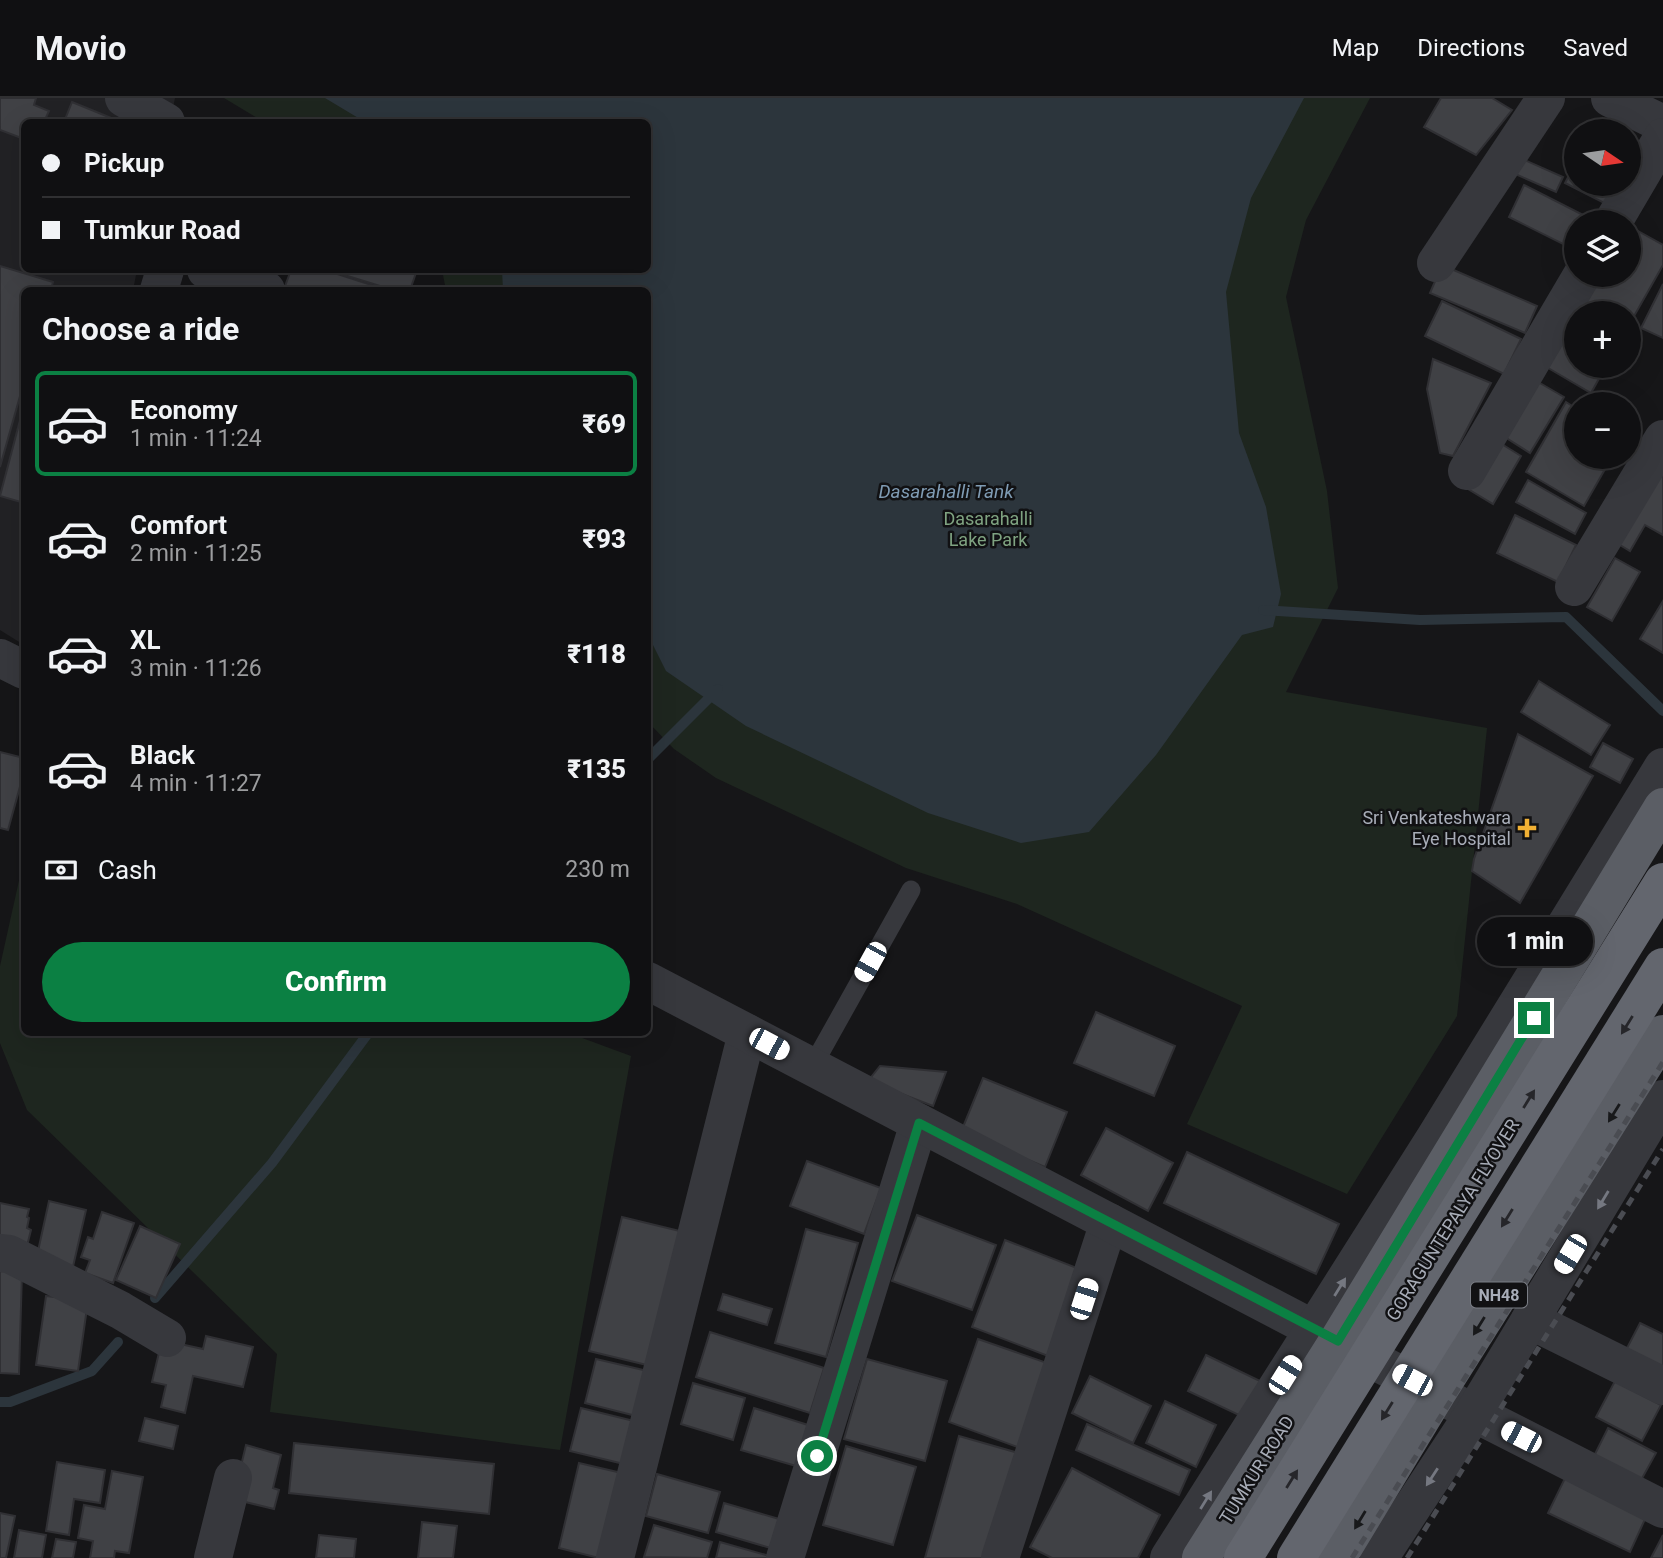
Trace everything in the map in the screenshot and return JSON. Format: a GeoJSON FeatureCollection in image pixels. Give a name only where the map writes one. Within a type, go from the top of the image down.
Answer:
{"type":"FeatureCollection","features":[{"type":"Feature","properties":{"kind":"highway","name":"TUMKUR ROAD"},"geometry":{"type":"LineString","coordinates":[[1201,1558],[1326,1335],[1663,807]]}},
{"type":"Feature","properties":{"kind":"highway","name":"GORAGUNTEPALYA FLYOVER"},"geometry":{"type":"LineString","coordinates":[[1243,1558],[1663,883]]}},
{"type":"Feature","properties":{"kind":"highway"},"geometry":{"type":"LineString","coordinates":[[1296,1558],[1663,967]]}},
{"type":"Feature","properties":{"kind":"highway","name":"NH48"},"geometry":{"type":"LineString","coordinates":[[1337,1558],[1437,1393],[1663,1034]]}},
{"type":"Feature","properties":{"kind":"street"},"geometry":{"type":"LineString","coordinates":[[124,98],[161,119]]}},
{"type":"Feature","properties":{"kind":"street"},"geometry":{"type":"LineString","coordinates":[[1436,262],[1546,98]]}},
{"type":"Feature","properties":{"kind":"street"},"geometry":{"type":"LineString","coordinates":[[1610,98],[1663,124]]}},
{"type":"Feature","properties":{"kind":"street"},"geometry":{"type":"LineString","coordinates":[[1620,210],[1663,137]]}},
{"type":"Feature","properties":{"kind":"street"},"geometry":{"type":"LineString","coordinates":[[215,273],[257,287]]}},
{"type":"Feature","properties":{"kind":"street"},"geometry":{"type":"LineString","coordinates":[[1467,471],[1575,287]]}},
{"type":"Feature","properties":{"kind":"street"},"geometry":{"type":"LineString","coordinates":[[1574,587],[1663,439]]}},
{"type":"Feature","properties":{"kind":"street"},"geometry":{"type":"LineString","coordinates":[[0,658],[21,668]]}},
{"type":"Feature","properties":{"kind":"street"},"geometry":{"type":"LineString","coordinates":[[1169,1558],[1326,1335],[1478,1068],[1663,767]]}},
{"type":"Feature","properties":{"kind":"street"},"geometry":{"type":"LineString","coordinates":[[651,983],[1663,1509]]}},
{"type":"Feature","properties":{"kind":"street"},"geometry":{"type":"LineString","coordinates":[[615,1558],[747,1033]]}},
{"type":"Feature","properties":{"kind":"street"},"geometry":{"type":"LineString","coordinates":[[1379,1558],[1474,1413],[1663,1099]]}},
{"type":"Feature","properties":{"kind":"street"},"geometry":{"type":"LineString","coordinates":[[785,1558],[919,1123]]}},
{"type":"Feature","properties":{"kind":"street"},"geometry":{"type":"LineString","coordinates":[[1000,1558],[1109,1222]]}},
{"type":"Feature","properties":{"kind":"street"},"geometry":{"type":"LineString","coordinates":[[0,1253],[9,1254],[120,1310],[167,1338]]}},
{"type":"Feature","properties":{"kind":"street"},"geometry":{"type":"LineString","coordinates":[[1530,1320],[1663,1386]]}},
{"type":"Feature","properties":{"kind":"street"},"geometry":{"type":"LineString","coordinates":[[213,1558],[233,1478]]}},
{"type":"Feature","properties":{"kind":"lane"},"geometry":{"type":"LineString","coordinates":[[812,1067],[911,890]]}},
{"type":"Feature","properties":{"kind":"shaded area"},"geometry":{"type":"Polygon","coordinates":[[[0,98],[175,98],[171,119],[21,119],[21,273],[136,273],[134,287],[21,287],[21,643],[0,630],[0,98]]]}},
{"type":"Feature","properties":{"kind":"green space","name":"Dasarahalli Tank"},"geometry":{"type":"Polygon","coordinates":[[[224,98],[1370,98],[1306,220],[1286,297],[1327,491],[1338,588],[1286,692],[1487,728],[1457,1016],[1347,1194],[1187,1124],[1242,1006],[1017,904],[906,868],[716,778],[674,749],[651,725],[651,287],[445,287],[443,273],[651,273],[651,119],[259,119],[224,98]]]}},
{"type":"Feature","properties":{"kind":"green space"},"geometry":{"type":"Polygon","coordinates":[[[21,872],[21,1036],[577,1036],[631,1056],[560,1450],[270,1412],[277,1354],[27,1110],[0,1043],[0,966],[21,872]]]}},
{"type":"Feature","properties":{"kind":"water","name":"Dasarahalli Tank"},"geometry":{"type":"Polygon","coordinates":[[[325,98],[1304,98],[1251,198],[1226,292],[1239,433],[1266,507],[1281,594],[1273,627],[1242,635],[1156,755],[1089,832],[1021,843],[928,813],[746,726],[666,671],[651,641],[651,287],[503,287],[502,273],[651,273],[651,119],[360,119],[325,98]]]}},
{"type":"Feature","properties":{"kind":"building"},"geometry":{"type":"Polygon","coordinates":[[[0,98],[36,98],[34,105],[49,111],[45,119],[21,119],[21,138],[0,130],[0,98]]]}},
{"type":"Feature","properties":{"kind":"building"},"geometry":{"type":"Polygon","coordinates":[[[1441,98],[1492,98],[1512,110],[1476,155],[1424,127],[1441,98]]]}},
{"type":"Feature","properties":{"kind":"building"},"geometry":{"type":"Polygon","coordinates":[[[72,102],[114,119],[65,119],[72,102]]]}},
{"type":"Feature","properties":{"kind":"building"},"geometry":{"type":"Polygon","coordinates":[[[1520,158],[1563,177],[1556,192],[1513,173],[1520,158]]]}},
{"type":"Feature","properties":{"kind":"building"},"geometry":{"type":"Polygon","coordinates":[[[1524,185],[1573,210],[1564,210],[1564,244],[1509,217],[1524,185]]]}},
{"type":"Feature","properties":{"kind":"building"},"geometry":{"type":"Polygon","coordinates":[[[1590,196],[1612,196],[1608,205],[1590,196]]]}},
{"type":"Feature","properties":{"kind":"building"},"geometry":{"type":"Polygon","coordinates":[[[1641,233],[1663,245],[1663,265],[1641,304],[1641,301],[1579,301],[1587,287],[1641,287],[1641,233]]]}},
{"type":"Feature","properties":{"kind":"building"},"geometry":{"type":"Polygon","coordinates":[[[1442,265],[1537,306],[1525,333],[1430,293],[1442,265]]]}},
{"type":"Feature","properties":{"kind":"building"},"geometry":{"type":"Polygon","coordinates":[[[0,266],[53,282],[52,287],[21,287],[21,393],[0,467],[0,266]]]}},
{"type":"Feature","properties":{"kind":"building"},"geometry":{"type":"Polygon","coordinates":[[[290,273],[334,273],[378,287],[285,287],[290,273]]]}},
{"type":"Feature","properties":{"kind":"building"},"geometry":{"type":"Polygon","coordinates":[[[338,273],[416,273],[411,287],[383,287],[338,273]]]}},
{"type":"Feature","properties":{"kind":"building"},"geometry":{"type":"Polygon","coordinates":[[[1663,284],[1663,338],[1641,328],[1663,284]]]}},
{"type":"Feature","properties":{"kind":"building"},"geometry":{"type":"Polygon","coordinates":[[[1442,301],[1521,339],[1504,374],[1425,336],[1442,301]]]}},
{"type":"Feature","properties":{"kind":"building"},"geometry":{"type":"Polygon","coordinates":[[[1564,328],[1564,377],[1543,365],[1564,328]]]}},
{"type":"Feature","properties":{"kind":"building"},"geometry":{"type":"Polygon","coordinates":[[[1433,359],[1491,383],[1453,456],[1440,453],[1427,389],[1433,359]]]}},
{"type":"Feature","properties":{"kind":"building"},"geometry":{"type":"Polygon","coordinates":[[[1565,378],[1599,378],[1589,392],[1565,378]]]}},
{"type":"Feature","properties":{"kind":"building"},"geometry":{"type":"Polygon","coordinates":[[[1533,379],[1564,397],[1530,453],[1500,434],[1533,379]]]}},
{"type":"Feature","properties":{"kind":"building"},"geometry":{"type":"Polygon","coordinates":[[[1564,406],[1564,469],[1605,469],[1584,506],[1526,472],[1564,406]]]}},
{"type":"Feature","properties":{"kind":"building"},"geometry":{"type":"Polygon","coordinates":[[[21,416],[21,502],[0,496],[21,416]]]}},
{"type":"Feature","properties":{"kind":"building"},"geometry":{"type":"Polygon","coordinates":[[[1492,438],[1521,456],[1493,504],[1463,486],[1492,438]]]}},
{"type":"Feature","properties":{"kind":"building"},"geometry":{"type":"Polygon","coordinates":[[[1663,453],[1663,535],[1645,525],[1630,551],[1610,539],[1663,453]]]}},
{"type":"Feature","properties":{"kind":"building"},"geometry":{"type":"Polygon","coordinates":[[[1528,480],[1586,513],[1575,534],[1516,502],[1528,480]]]}},
{"type":"Feature","properties":{"kind":"building"},"geometry":{"type":"Polygon","coordinates":[[[1515,515],[1576,545],[1558,582],[1497,553],[1515,515]]]}},
{"type":"Feature","properties":{"kind":"building"},"geometry":{"type":"Polygon","coordinates":[[[1615,558],[1640,572],[1612,621],[1587,607],[1615,558]]]}},
{"type":"Feature","properties":{"kind":"building"},"geometry":{"type":"Polygon","coordinates":[[[1663,601],[1663,653],[1640,639],[1663,601]]]}},
{"type":"Feature","properties":{"kind":"building"},"geometry":{"type":"Polygon","coordinates":[[[1539,681],[1610,725],[1591,755],[1521,712],[1539,681]]]}},
{"type":"Feature","properties":{"kind":"building"},"geometry":{"type":"Polygon","coordinates":[[[1518,734],[1593,776],[1520,903],[1472,871],[1518,734]]]}},
{"type":"Feature","properties":{"kind":"building"},"geometry":{"type":"Polygon","coordinates":[[[1603,743],[1633,759],[1620,783],[1590,767],[1603,743]]]}},
{"type":"Feature","properties":{"kind":"building"},"geometry":{"type":"Polygon","coordinates":[[[0,752],[21,757],[21,783],[8,830],[0,828],[0,752]]]}},
{"type":"Feature","properties":{"kind":"building"},"geometry":{"type":"Polygon","coordinates":[[[1096,1012],[1175,1046],[1154,1096],[1074,1063],[1096,1012]]]}},
{"type":"Feature","properties":{"kind":"building"},"geometry":{"type":"Polygon","coordinates":[[[880,1066],[946,1072],[933,1106],[868,1081],[880,1066]]]}},
{"type":"Feature","properties":{"kind":"building"},"geometry":{"type":"Polygon","coordinates":[[[983,1078],[1067,1112],[1045,1167],[961,1132],[983,1078]]]}},
{"type":"Feature","properties":{"kind":"building"},"geometry":{"type":"Polygon","coordinates":[[[1106,1128],[1173,1163],[1148,1211],[1081,1175],[1106,1128]]]}},
{"type":"Feature","properties":{"kind":"building"},"geometry":{"type":"Polygon","coordinates":[[[1187,1152],[1339,1224],[1316,1274],[1164,1203],[1187,1152]]]}},
{"type":"Feature","properties":{"kind":"building"},"geometry":{"type":"Polygon","coordinates":[[[807,1161],[881,1188],[864,1234],[790,1206],[807,1161]]]}},
{"type":"Feature","properties":{"kind":"building"},"geometry":{"type":"Polygon","coordinates":[[[49,1201],[86,1210],[72,1271],[38,1251],[49,1201]]]}},
{"type":"Feature","properties":{"kind":"building"},"geometry":{"type":"Polygon","coordinates":[[[0,1203],[29,1209],[27,1228],[31,1230],[27,1246],[0,1239],[0,1203]]]}},
{"type":"Feature","properties":{"kind":"building"},"geometry":{"type":"Polygon","coordinates":[[[102,1212],[134,1223],[113,1283],[85,1273],[90,1260],[81,1257],[88,1237],[93,1239],[102,1212]]]}},
{"type":"Feature","properties":{"kind":"building"},"geometry":{"type":"Polygon","coordinates":[[[917,1215],[996,1245],[972,1310],[892,1281],[917,1215]]]}},
{"type":"Feature","properties":{"kind":"building"},"geometry":{"type":"Polygon","coordinates":[[[622,1217],[688,1233],[655,1367],[589,1351],[622,1217]]]}},
{"type":"Feature","properties":{"kind":"building"},"geometry":{"type":"Polygon","coordinates":[[[140,1226],[180,1244],[156,1298],[116,1280],[140,1226]]]}},
{"type":"Feature","properties":{"kind":"building"},"geometry":{"type":"Polygon","coordinates":[[[806,1229],[858,1243],[826,1357],[775,1343],[806,1229]]]}},
{"type":"Feature","properties":{"kind":"building"},"geometry":{"type":"Polygon","coordinates":[[[1005,1240],[1082,1270],[1048,1356],[972,1327],[1005,1240]]]}},
{"type":"Feature","properties":{"kind":"building"},"geometry":{"type":"Polygon","coordinates":[[[0,1271],[22,1272],[19,1374],[0,1373],[0,1271]]]}},
{"type":"Feature","properties":{"kind":"building"},"geometry":{"type":"Polygon","coordinates":[[[723,1294],[772,1309],[767,1325],[718,1310],[723,1294]]]}},
{"type":"Feature","properties":{"kind":"building"},"geometry":{"type":"Polygon","coordinates":[[[46,1296],[88,1301],[78,1371],[36,1365],[46,1296]]]}},
{"type":"Feature","properties":{"kind":"building"},"geometry":{"type":"Polygon","coordinates":[[[1640,1323],[1663,1334],[1663,1370],[1626,1350],[1640,1323]]]}},
{"type":"Feature","properties":{"kind":"building"},"geometry":{"type":"Polygon","coordinates":[[[710,1332],[824,1368],[810,1413],[696,1377],[710,1332]]]}},
{"type":"Feature","properties":{"kind":"building"},"geometry":{"type":"Polygon","coordinates":[[[206,1336],[253,1347],[243,1387],[193,1376],[185,1413],[161,1407],[166,1385],[152,1382],[162,1340],[203,1349],[206,1336]]]}},
{"type":"Feature","properties":{"kind":"building"},"geometry":{"type":"Polygon","coordinates":[[[978,1339],[1050,1364],[1020,1448],[949,1422],[978,1339]]]}},
{"type":"Feature","properties":{"kind":"building"},"geometry":{"type":"Polygon","coordinates":[[[1206,1355],[1260,1381],[1243,1417],[1188,1391],[1206,1355]]]}},
{"type":"Feature","properties":{"kind":"building"},"geometry":{"type":"Polygon","coordinates":[[[596,1359],[652,1372],[640,1417],[585,1403],[596,1359]]]}},
{"type":"Feature","properties":{"kind":"building"},"geometry":{"type":"Polygon","coordinates":[[[867,1359],[947,1381],[925,1461],[844,1439],[867,1359]]]}},
{"type":"Feature","properties":{"kind":"building"},"geometry":{"type":"Polygon","coordinates":[[[1090,1376],[1151,1406],[1133,1443],[1072,1413],[1090,1376]]]}},
{"type":"Feature","properties":{"kind":"building"},"geometry":{"type":"Polygon","coordinates":[[[1615,1381],[1661,1405],[1642,1441],[1596,1417],[1615,1381]]]}},
{"type":"Feature","properties":{"kind":"building"},"geometry":{"type":"Polygon","coordinates":[[[693,1383],[745,1398],[733,1440],[681,1424],[693,1383]]]}},
{"type":"Feature","properties":{"kind":"building"},"geometry":{"type":"Polygon","coordinates":[[[1165,1401],[1216,1425],[1196,1467],[1146,1443],[1165,1401]]]}},
{"type":"Feature","properties":{"kind":"building"},"geometry":{"type":"Polygon","coordinates":[[[581,1408],[638,1422],[628,1465],[570,1451],[581,1408]]]}},
{"type":"Feature","properties":{"kind":"building"},"geometry":{"type":"Polygon","coordinates":[[[754,1408],[808,1425],[796,1466],[741,1450],[754,1408]]]}},
{"type":"Feature","properties":{"kind":"building"},"geometry":{"type":"Polygon","coordinates":[[[145,1418],[178,1426],[173,1449],[139,1441],[145,1418]]]}},
{"type":"Feature","properties":{"kind":"building"},"geometry":{"type":"Polygon","coordinates":[[[1087,1424],[1190,1470],[1179,1495],[1076,1450],[1087,1424]]]}},
{"type":"Feature","properties":{"kind":"building"},"geometry":{"type":"Polygon","coordinates":[[[1608,1428],[1656,1453],[1640,1482],[1593,1458],[1608,1428]]]}},
{"type":"Feature","properties":{"kind":"building"},"geometry":{"type":"Polygon","coordinates":[[[959,1436],[1022,1454],[992,1558],[925,1558],[959,1436]]]}},
{"type":"Feature","properties":{"kind":"building"},"geometry":{"type":"Polygon","coordinates":[[[294,1443],[494,1464],[489,1514],[289,1493],[294,1443]]]}},
{"type":"Feature","properties":{"kind":"building"},"geometry":{"type":"Polygon","coordinates":[[[246,1445],[281,1455],[273,1488],[279,1490],[274,1509],[233,1499],[246,1445]]]}},
{"type":"Feature","properties":{"kind":"building"},"geometry":{"type":"Polygon","coordinates":[[[846,1446],[916,1467],[893,1545],[823,1525],[846,1446]]]}},
{"type":"Feature","properties":{"kind":"building"},"geometry":{"type":"Polygon","coordinates":[[[57,1462],[105,1470],[100,1503],[74,1499],[69,1535],[46,1531],[57,1462]]]}},
{"type":"Feature","properties":{"kind":"building"},"geometry":{"type":"Polygon","coordinates":[[[579,1463],[626,1474],[599,1558],[559,1548],[579,1463]]]}},
{"type":"Feature","properties":{"kind":"building"},"geometry":{"type":"Polygon","coordinates":[[[1072,1468],[1160,1515],[1138,1558],[1052,1558],[1030,1547],[1072,1468]]]}},
{"type":"Feature","properties":{"kind":"building"},"geometry":{"type":"Polygon","coordinates":[[[1570,1468],[1651,1506],[1630,1552],[1548,1513],[1570,1468]]]}},
{"type":"Feature","properties":{"kind":"building"},"geometry":{"type":"Polygon","coordinates":[[[112,1471],[143,1477],[129,1553],[115,1551],[114,1558],[90,1558],[93,1541],[78,1538],[84,1505],[105,1509],[112,1471]]]}},
{"type":"Feature","properties":{"kind":"building"},"geometry":{"type":"Polygon","coordinates":[[[657,1474],[720,1492],[708,1533],[646,1516],[657,1474]]]}},
{"type":"Feature","properties":{"kind":"building"},"geometry":{"type":"Polygon","coordinates":[[[724,1503],[786,1521],[777,1550],[716,1532],[724,1503]]]}},
{"type":"Feature","properties":{"kind":"building"},"geometry":{"type":"Polygon","coordinates":[[[0,1513],[15,1516],[6,1558],[0,1558],[0,1513]]]}},
{"type":"Feature","properties":{"kind":"building"},"geometry":{"type":"Polygon","coordinates":[[[422,1522],[457,1526],[453,1558],[418,1558],[422,1522]]]}},
{"type":"Feature","properties":{"kind":"building"},"geometry":{"type":"Polygon","coordinates":[[[654,1525],[712,1542],[707,1558],[644,1557],[654,1525]]]}},
{"type":"Feature","properties":{"kind":"building"},"geometry":{"type":"Polygon","coordinates":[[[19,1530],[46,1535],[42,1558],[14,1558],[19,1530]]]}},
{"type":"Feature","properties":{"kind":"building"},"geometry":{"type":"Polygon","coordinates":[[[319,1535],[356,1539],[354,1558],[316,1558],[319,1535]]]}},
{"type":"Feature","properties":{"kind":"building"},"geometry":{"type":"Polygon","coordinates":[[[1663,1535],[1663,1558],[1651,1558],[1663,1535]]]}},
{"type":"Feature","properties":{"kind":"building"},"geometry":{"type":"Polygon","coordinates":[[[56,1539],[76,1542],[73,1558],[52,1558],[56,1539]]]}},
{"type":"Feature","properties":{"kind":"building"},"geometry":{"type":"Polygon","coordinates":[[[720,1542],[773,1557],[716,1558],[720,1542]]]}},
{"type":"Feature","properties":{"kind":"waterway"},"geometry":{"type":"LineString","coordinates":[[1263,610],[1420,620],[1566,617],[1663,711]]}},
{"type":"Feature","properties":{"kind":"waterway"},"geometry":{"type":"LineString","coordinates":[[651,756],[718,689]]}},
{"type":"Feature","properties":{"kind":"waterway"},"geometry":{"type":"LineString","coordinates":[[155,1298],[272,1163],[366,1036]]}},
{"type":"Feature","properties":{"kind":"waterway"},"geometry":{"type":"LineString","coordinates":[[0,1402],[10,1402],[92,1371],[118,1342]]}},
{"type":"Feature","properties":{"kind":"railway"},"geometry":{"type":"LineString","coordinates":[[1352,1558],[1663,1062]]}},
{"type":"Feature","properties":{"kind":"railway"},"geometry":{"type":"LineString","coordinates":[[1407,1558],[1663,1149]]}},
{"type":"Feature","properties":{"kind":"place","name":"Sri Venkateshwara Eye Hospital"},"geometry":{"type":"Point","coordinates":[1527,828]}},
{"type":"Feature","properties":{"kind":"route"},"geometry":{"type":"LineString","coordinates":[[817,1456],[919,1123],[1338,1341],[1534,1018]]}},
{"type":"Feature","properties":{"kind":"park label","name":"Dasarahalli Lake Park"},"geometry":{"type":"Point","coordinates":[988,529]}}]}
